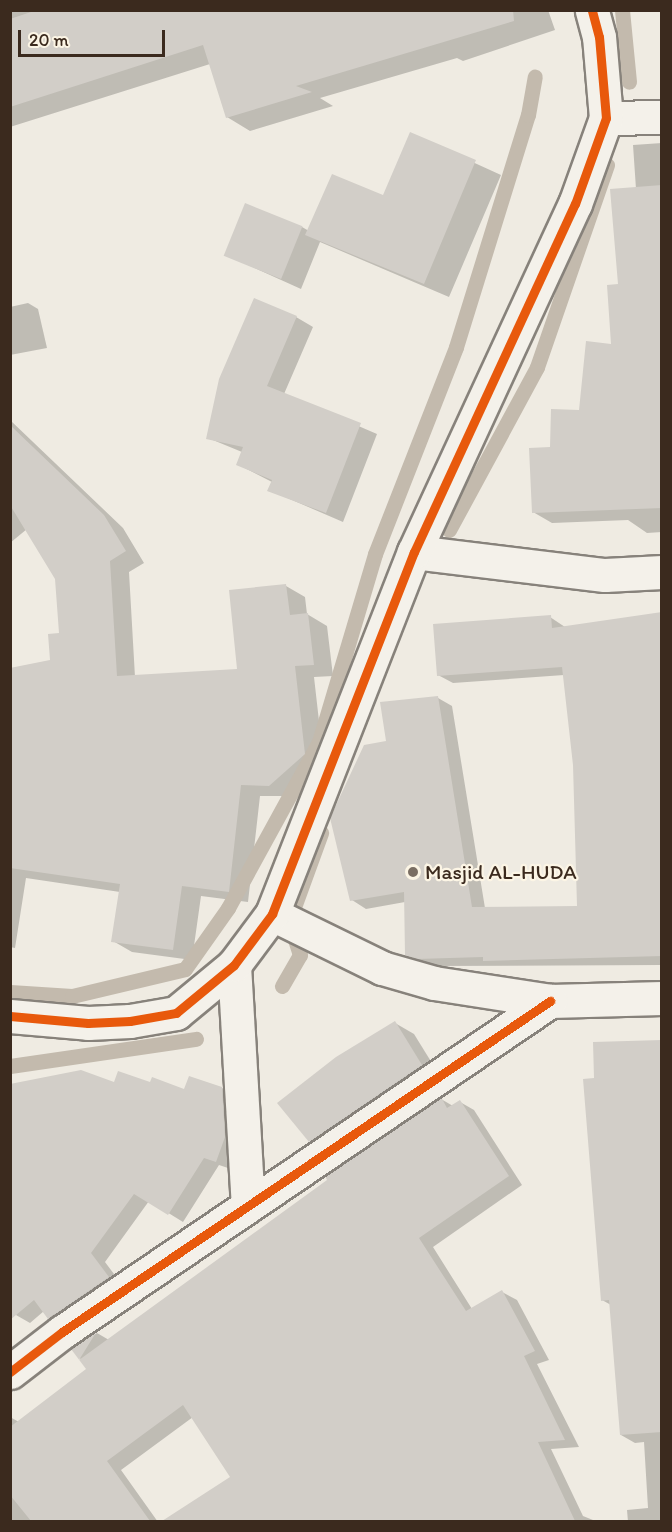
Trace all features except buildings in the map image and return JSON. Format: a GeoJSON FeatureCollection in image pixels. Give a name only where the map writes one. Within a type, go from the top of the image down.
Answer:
{"type":"FeatureCollection","features":[{"type":"Feature","properties":{"kind":"street"},"geometry":{"type":"LineString","coordinates":[[10,1016],[88,1023],[130,1021],[176,1012],[234,964],[272,914],[414,552],[575,204],[606,118],[599,37],[592,10]]}},
{"type":"Feature","properties":{"kind":"street"},"geometry":{"type":"LineString","coordinates":[[606,118],[662,117]]}},
{"type":"Feature","properties":{"kind":"street"},"geometry":{"type":"LineString","coordinates":[[414,552],[605,575],[662,572]]}},
{"type":"Feature","properties":{"kind":"street"},"geometry":{"type":"LineString","coordinates":[[272,914],[382,968],[434,983],[550,1001],[662,998]]}},
{"type":"Feature","properties":{"kind":"street"},"geometry":{"type":"LineString","coordinates":[[234,964],[248,1206]]}},
{"type":"Feature","properties":{"kind":"street"},"geometry":{"type":"LineString","coordinates":[[10,1372],[248,1206],[550,1001]]}},
{"type":"Feature","properties":{"kind":"waterway"},"geometry":{"type":"LineString","coordinates":[[622,10],[629,82]]}},
{"type":"Feature","properties":{"kind":"waterway"},"geometry":{"type":"LineString","coordinates":[[10,992],[72,996],[185,969],[228,908],[319,742],[375,554],[456,347],[528,115],[535,77]]}},
{"type":"Feature","properties":{"kind":"waterway"},"geometry":{"type":"LineString","coordinates":[[449,530],[537,367],[607,165]]}},
{"type":"Feature","properties":{"kind":"waterway"},"geometry":{"type":"LineString","coordinates":[[282,986],[300,955],[289,921],[321,833]]}},
{"type":"Feature","properties":{"kind":"waterway"},"geometry":{"type":"LineString","coordinates":[[10,1066],[196,1039]]}},
{"type":"Feature","properties":{"kind":"cycle path"},"geometry":{"type":"LineString","coordinates":[[10,1016],[88,1023],[130,1021],[176,1013],[234,965],[272,914],[414,552],[575,204],[606,118],[599,37],[592,10]]}},
{"type":"Feature","properties":{"kind":"cycle path"},"geometry":{"type":"LineString","coordinates":[[10,1372],[62,1332],[550,1001]]}},
{"type":"Feature","properties":{"kind":"place","name":"Masjid AL-HUDA"},"geometry":{"type":"Point","coordinates":[413,872]}}]}
